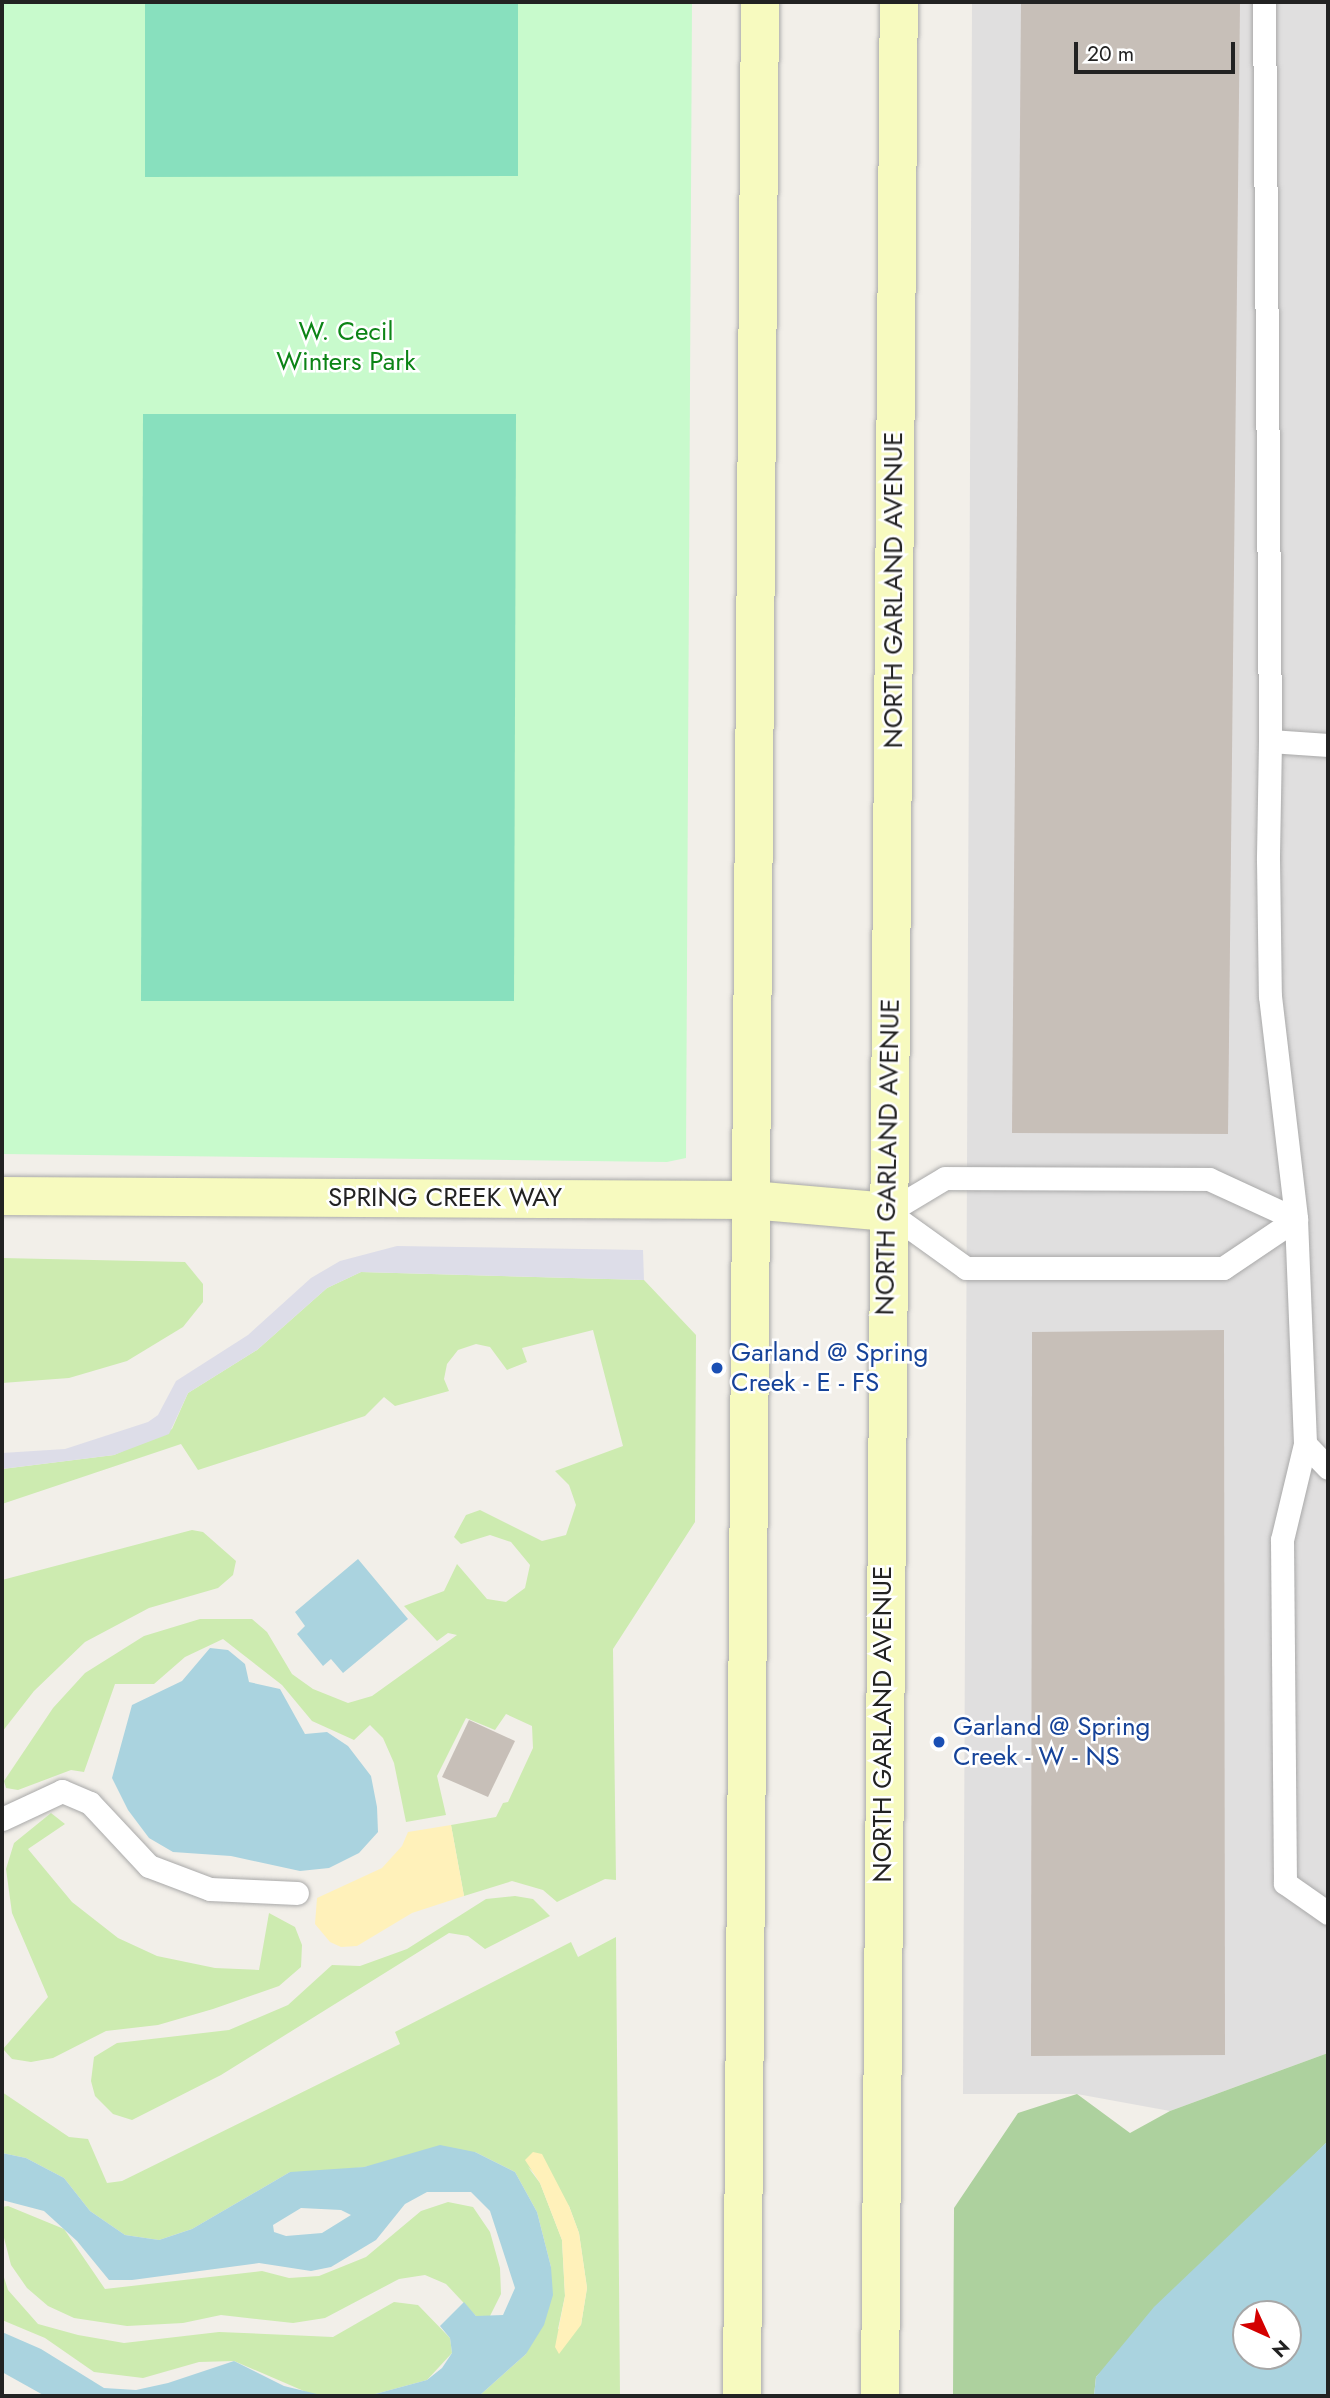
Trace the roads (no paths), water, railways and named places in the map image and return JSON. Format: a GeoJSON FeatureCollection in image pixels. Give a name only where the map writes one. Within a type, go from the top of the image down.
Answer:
{"type":"FeatureCollection","features":[{"type":"Feature","properties":{"kind":"main road"},"geometry":{"type":"LineString","coordinates":[[742,2396],[761,2]]}},
{"type":"Feature","properties":{"kind":"main road","name":"NORTH GARLAND AVENUE"},"geometry":{"type":"LineString","coordinates":[[880,2396],[899,2]]}},
{"type":"Feature","properties":{"kind":"main road","name":"SPRING CREEK WAY"},"geometry":{"type":"LineString","coordinates":[[2,1196],[751,1200],[888,1212]]}},
{"type":"Feature","properties":{"kind":"lane"},"geometry":{"type":"LineString","coordinates":[[1264,2],[1270,996],[1296,1219],[1305,1444],[1282,1540],[1285,1883],[1328,1913]]}},
{"type":"Feature","properties":{"kind":"lane"},"geometry":{"type":"LineString","coordinates":[[1270,741],[1328,745]]}},
{"type":"Feature","properties":{"kind":"lane"},"geometry":{"type":"LineString","coordinates":[[945,1178],[1209,1179],[1296,1219],[1223,1268],[966,1268],[888,1212],[945,1178]]}},
{"type":"Feature","properties":{"kind":"lane"},"geometry":{"type":"LineString","coordinates":[[1305,1444],[1328,1468]]}},
{"type":"Feature","properties":{"kind":"lane"},"geometry":{"type":"LineString","coordinates":[[2,1819],[62,1791],[90,1803],[149,1866],[210,1889],[297,1893]]}},
{"type":"Feature","properties":{"kind":"water"},"geometry":{"type":"Polygon","coordinates":[[[358,1559],[408,1619],[343,1673],[331,1659],[323,1666],[297,1634],[305,1626],[295,1612],[358,1559]]]}},
{"type":"Feature","properties":{"kind":"water"},"geometry":{"type":"Polygon","coordinates":[[[210,1648],[228,1650],[245,1664],[249,1682],[280,1689],[305,1734],[327,1732],[348,1746],[371,1776],[377,1807],[378,1832],[359,1853],[329,1868],[300,1871],[231,1856],[173,1852],[149,1838],[128,1810],[112,1778],[132,1705],[182,1681],[210,1648]]]}},
{"type":"Feature","properties":{"kind":"water"},"geometry":{"type":"Polygon","coordinates":[[[1328,2141],[1328,2396],[1094,2396],[1096,2377],[1154,2307],[1328,2141]]]}},
{"type":"Feature","properties":{"kind":"water"},"geometry":{"type":"Polygon","coordinates":[[[440,2145],[475,2152],[515,2172],[537,2212],[551,2267],[553,2295],[544,2325],[526,2354],[479,2396],[368,2396],[427,2380],[442,2368],[452,2353],[450,2338],[440,2326],[464,2302],[476,2316],[503,2315],[515,2288],[490,2211],[471,2192],[427,2192],[405,2204],[376,2240],[331,2267],[311,2271],[259,2263],[132,2280],[109,2280],[77,2241],[44,2211],[2,2200],[2,2153],[26,2158],[64,2178],[90,2211],[125,2235],[159,2240],[192,2229],[290,2172],[364,2167],[440,2145]],[[301,2208],[273,2225],[274,2232],[286,2236],[322,2233],[351,2215],[341,2210],[301,2208]]]}},
{"type":"Feature","properties":{"kind":"water"},"geometry":{"type":"Polygon","coordinates":[[[2,2332],[41,2349],[104,2388],[136,2390],[168,2383],[234,2361],[284,2386],[325,2396],[45,2396],[2,2372],[2,2332]]]}},
{"type":"Feature","properties":{"kind":"place","name":"Garland @ Spring Creek - E - FS"},"geometry":{"type":"Point","coordinates":[717,1368]}},
{"type":"Feature","properties":{"kind":"place","name":"Garland @ Spring Creek - W - NS"},"geometry":{"type":"Point","coordinates":[939,1742]}},
{"type":"Feature","properties":{"kind":"park label","name":"W. Cecil Winters Park"},"geometry":{"type":"Point","coordinates":[346,347]}}]}
